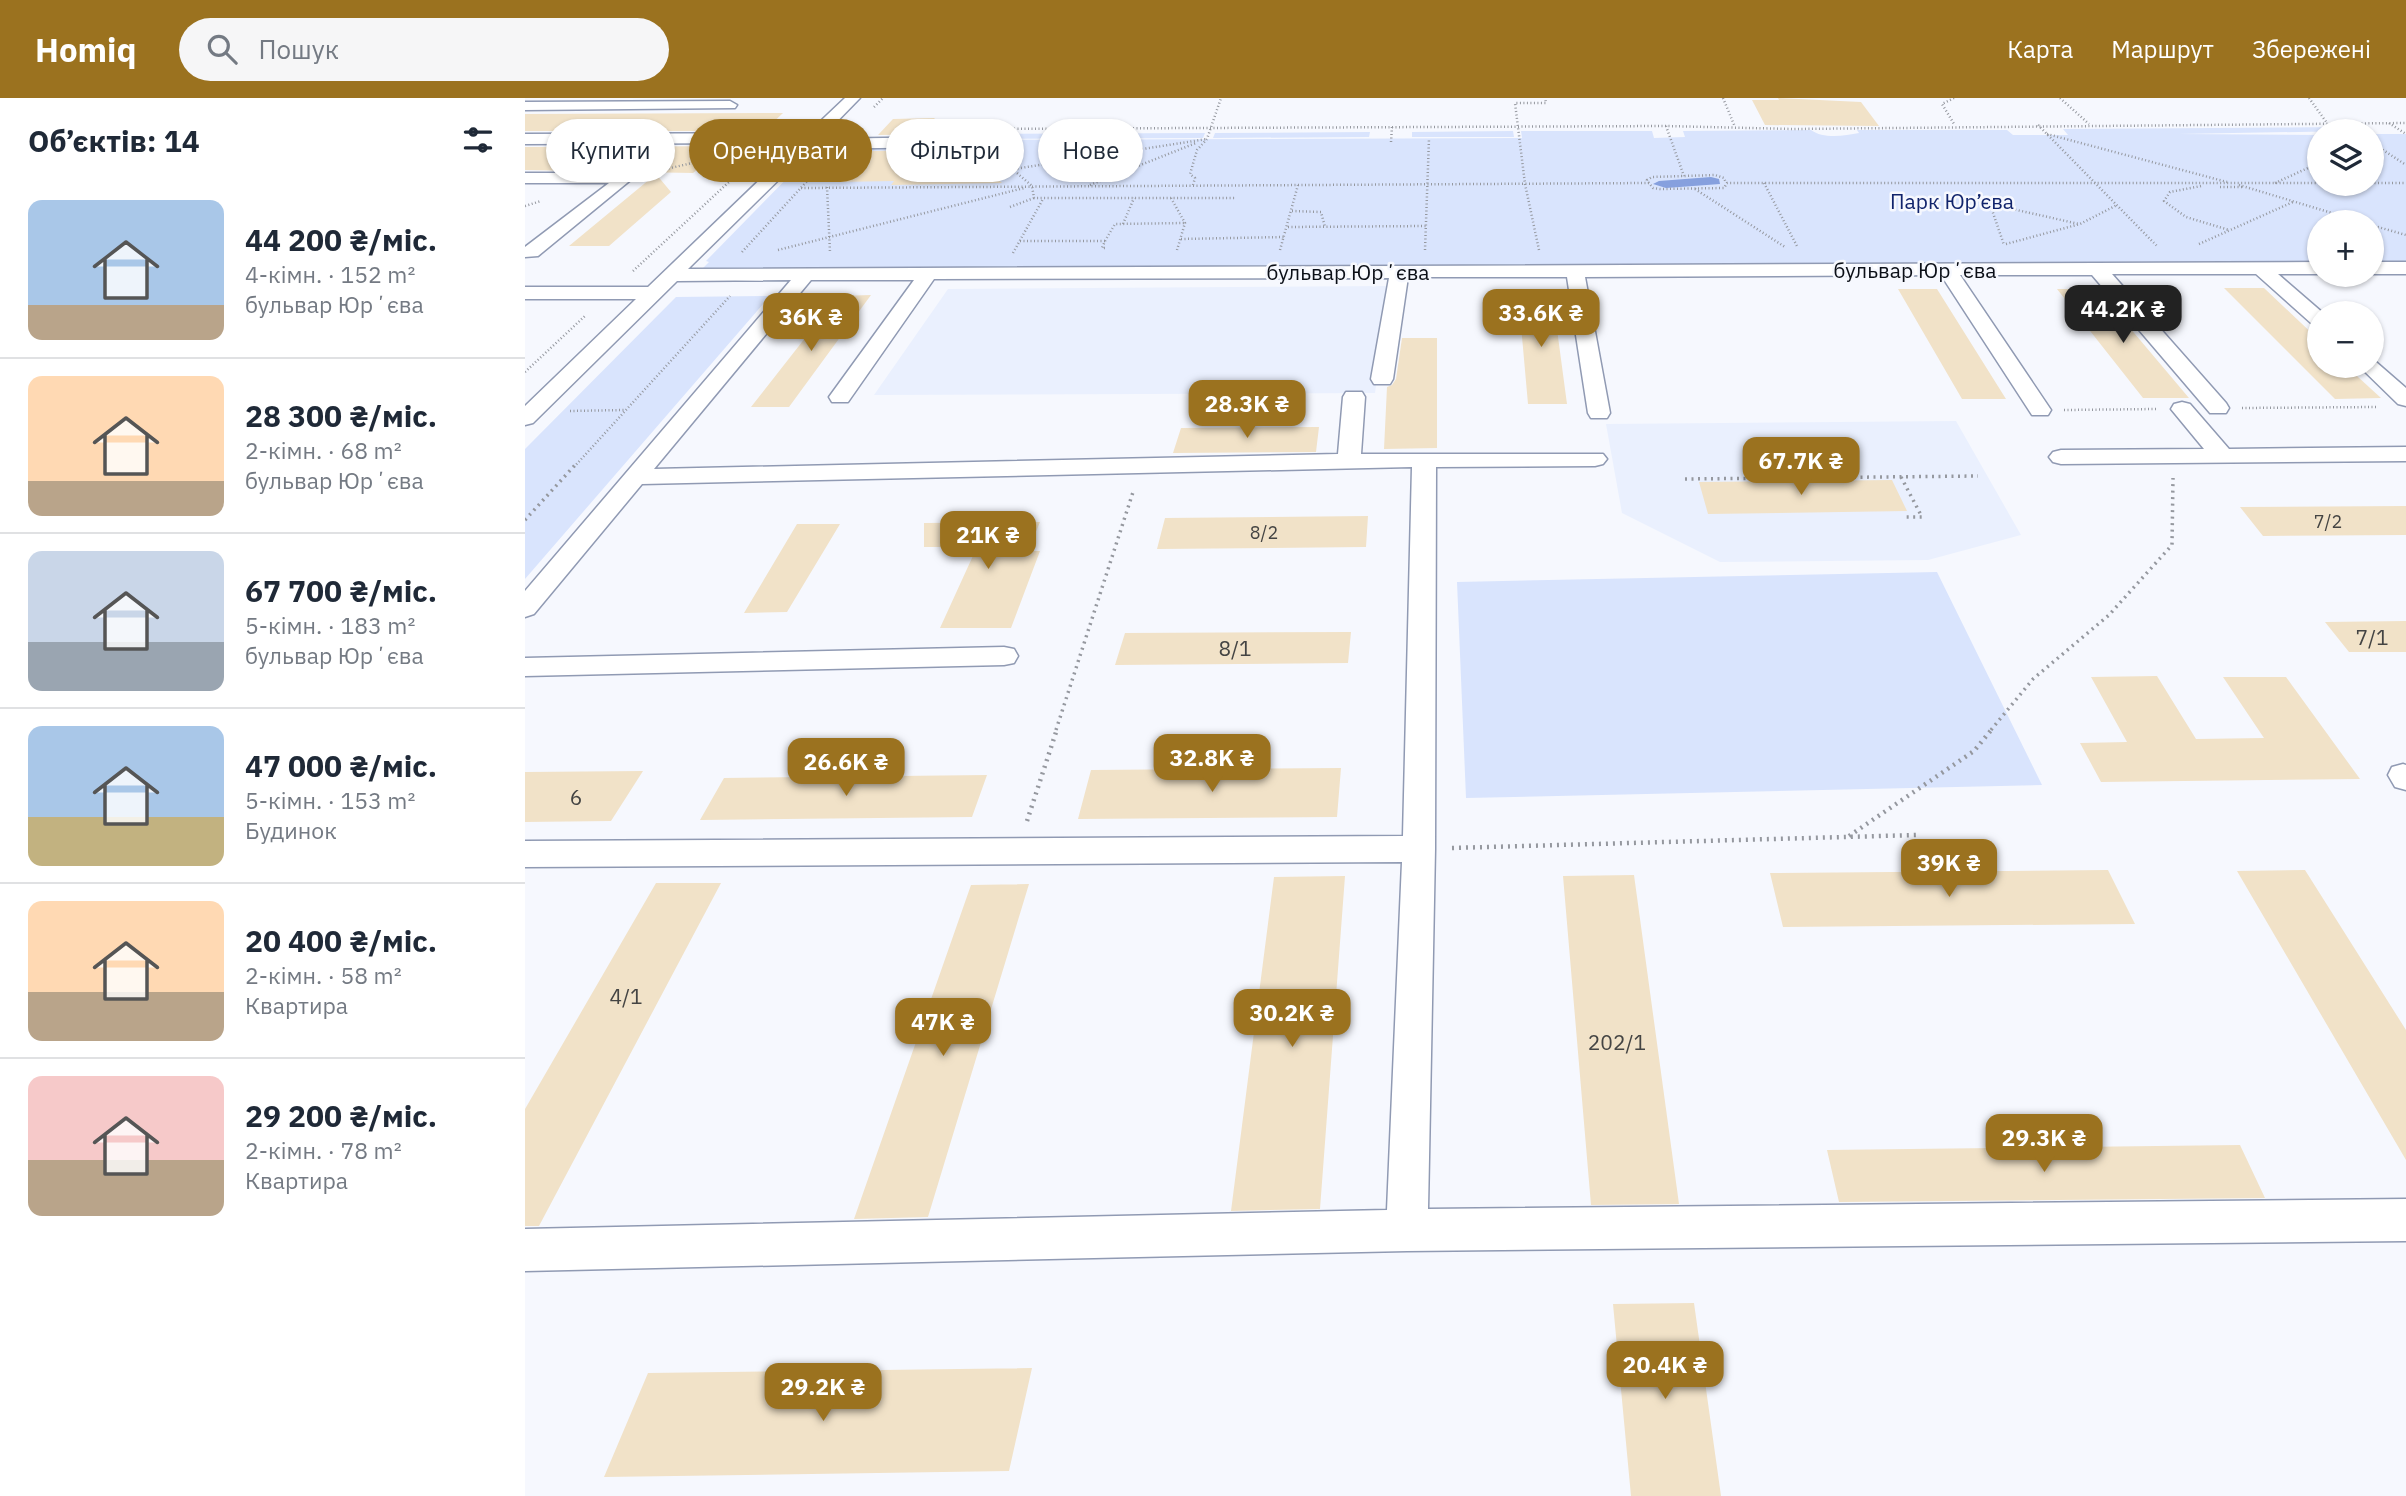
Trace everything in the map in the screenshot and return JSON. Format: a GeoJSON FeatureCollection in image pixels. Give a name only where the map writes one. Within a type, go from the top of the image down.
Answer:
{"type":"FeatureCollection","features":[{"type":"Feature","properties":{"kind":"street"},"geometry":{"type":"LineString","coordinates":[[831,119],[852,98]]}},
{"type":"Feature","properties":{"kind":"street"},"geometry":{"type":"LineString","coordinates":[[525,106],[735,102]]}},
{"type":"Feature","properties":{"kind":"street"},"geometry":{"type":"LineString","coordinates":[[714,119],[735,102]]}},
{"type":"Feature","properties":{"kind":"street"},"geometry":{"type":"LineString","coordinates":[[525,139],[689,138]]}},
{"type":"Feature","properties":{"kind":"street"},"geometry":{"type":"LineString","coordinates":[[525,178],[625,178],[532,252],[525,252]]}},
{"type":"Feature","properties":{"kind":"street"},"geometry":{"type":"LineString","coordinates":[[525,418],[766,182]]}},
{"type":"Feature","properties":{"kind":"street","name":"бульвар Юрʼєва"},"geometry":{"type":"LineString","coordinates":[[671,275],[1575,271],[1806,264],[1947,270],[2307,268]]}},
{"type":"Feature","properties":{"kind":"street"},"geometry":{"type":"LineString","coordinates":[[2384,268],[2406,268]]}},
{"type":"Feature","properties":{"kind":"street"},"geometry":{"type":"LineString","coordinates":[[2097,269],[2218,408]]}},
{"type":"Feature","properties":{"kind":"street"},"geometry":{"type":"LineString","coordinates":[[2262,269],[2307,309]]}},
{"type":"Feature","properties":{"kind":"street"},"geometry":{"type":"LineString","coordinates":[[1947,270],[2040,410]]}},
{"type":"Feature","properties":{"kind":"street"},"geometry":{"type":"LineString","coordinates":[[1575,271],[1599,413]]}},
{"type":"Feature","properties":{"kind":"street"},"geometry":{"type":"LineString","coordinates":[[1382,379],[1399,272]]}},
{"type":"Feature","properties":{"kind":"street"},"geometry":{"type":"LineString","coordinates":[[525,608],[806,274]]}},
{"type":"Feature","properties":{"kind":"street"},"geometry":{"type":"LineString","coordinates":[[840,397],[928,274]]}},
{"type":"Feature","properties":{"kind":"street"},"geometry":{"type":"LineString","coordinates":[[525,293],[653,293]]}},
{"type":"Feature","properties":{"kind":"street"},"geometry":{"type":"LineString","coordinates":[[2382,378],[2406,399]]}},
{"type":"Feature","properties":{"kind":"street"},"geometry":{"type":"LineString","coordinates":[[1349,461],[1354,397]]}},
{"type":"Feature","properties":{"kind":"street"},"geometry":{"type":"LineString","coordinates":[[2182,409],[2223,456]]}},
{"type":"Feature","properties":{"kind":"street"},"geometry":{"type":"LineString","coordinates":[[2061,457],[2405,455]]}},
{"type":"Feature","properties":{"kind":"street"},"geometry":{"type":"LineString","coordinates":[[634,477],[1349,461],[1595,459]]}},
{"type":"Feature","properties":{"kind":"street"},"geometry":{"type":"LineString","coordinates":[[1407,1230],[1419,849],[1424,461]]}},
{"type":"Feature","properties":{"kind":"street"},"geometry":{"type":"LineString","coordinates":[[525,667],[1004,656]]}},
{"type":"Feature","properties":{"kind":"street"},"geometry":{"type":"LineString","coordinates":[[525,855],[1419,849]]}},
{"type":"Feature","properties":{"kind":"street"},"geometry":{"type":"LineString","coordinates":[[525,1250],[1407,1230],[2406,1220]]}},
{"type":"Feature","properties":{"kind":"path"},"geometry":{"type":"LineString","coordinates":[[1193,186],[1195,178],[1190,174],[1197,150],[1207,139],[1221,98]]}},
{"type":"Feature","properties":{"kind":"path"},"geometry":{"type":"LineString","coordinates":[[1541,259],[1525,184],[1515,103],[1546,103],[1545,98]]}},
{"type":"Feature","properties":{"kind":"path"},"geometry":{"type":"LineString","coordinates":[[1723,98],[1735,127]]}},
{"type":"Feature","properties":{"kind":"path"},"geometry":{"type":"LineString","coordinates":[[1954,98],[1942,104],[1955,125]]}},
{"type":"Feature","properties":{"kind":"path"},"geometry":{"type":"LineString","coordinates":[[2060,98],[2089,125]]}},
{"type":"Feature","properties":{"kind":"path"},"geometry":{"type":"LineString","coordinates":[[2309,98],[2324,119]]}},
{"type":"Feature","properties":{"kind":"path"},"geometry":{"type":"LineString","coordinates":[[1024,129],[2307,123]]}},
{"type":"Feature","properties":{"kind":"path"},"geometry":{"type":"LineString","coordinates":[[2384,123],[2406,123]]}},
{"type":"Feature","properties":{"kind":"path"},"geometry":{"type":"LineString","coordinates":[[2389,123],[2406,134]]}},
{"type":"Feature","properties":{"kind":"path"},"geometry":{"type":"LineString","coordinates":[[2037,125],[2159,248]]}},
{"type":"Feature","properties":{"kind":"path"},"geometry":{"type":"LineString","coordinates":[[1666,126],[1684,176]]}},
{"type":"Feature","properties":{"kind":"path"},"geometry":{"type":"LineString","coordinates":[[1391,142],[1392,127]]}},
{"type":"Feature","properties":{"kind":"path"},"geometry":{"type":"LineString","coordinates":[[2047,134],[2321,210]]}},
{"type":"Feature","properties":{"kind":"path"},"geometry":{"type":"LineString","coordinates":[[1024,167],[1207,139]]}},
{"type":"Feature","properties":{"kind":"path"},"geometry":{"type":"LineString","coordinates":[[1087,186],[1207,139]]}},
{"type":"Feature","properties":{"kind":"path"},"geometry":{"type":"LineString","coordinates":[[1424,272],[1429,139]]}},
{"type":"Feature","properties":{"kind":"path"},"geometry":{"type":"LineString","coordinates":[[2384,151],[2406,165]]}},
{"type":"Feature","properties":{"kind":"path"},"geometry":{"type":"LineString","coordinates":[[2272,184],[2307,168]]}},
{"type":"Feature","properties":{"kind":"path"},"geometry":{"type":"LineString","coordinates":[[1715,175],[1724,178],[1727,183],[1724,188],[1660,190],[1653,188],[1647,180],[1652,177],[1715,175]]}},
{"type":"Feature","properties":{"kind":"path"},"geometry":{"type":"LineString","coordinates":[[1024,179],[1032,186],[1034,198]]}},
{"type":"Feature","properties":{"kind":"path"},"geometry":{"type":"LineString","coordinates":[[525,372],[728,182]]}},
{"type":"Feature","properties":{"kind":"path"},"geometry":{"type":"LineString","coordinates":[[760,188],[1649,183]]}},
{"type":"Feature","properties":{"kind":"path"},"geometry":{"type":"LineString","coordinates":[[1727,183],[2307,183]]}},
{"type":"Feature","properties":{"kind":"path"},"geometry":{"type":"LineString","coordinates":[[1764,183],[1806,264]]}},
{"type":"Feature","properties":{"kind":"path"},"geometry":{"type":"LineString","coordinates":[[2384,183],[2406,183]]}},
{"type":"Feature","properties":{"kind":"path"},"geometry":{"type":"LineString","coordinates":[[1276,260],[1288,227],[1298,185]]}},
{"type":"Feature","properties":{"kind":"path"},"geometry":{"type":"LineString","coordinates":[[769,253],[831,235],[1032,186]]}},
{"type":"Feature","properties":{"kind":"path"},"geometry":{"type":"LineString","coordinates":[[2229,230],[2177,213],[2164,201],[2170,192],[2199,186],[2246,187]]}},
{"type":"Feature","properties":{"kind":"path"},"geometry":{"type":"LineString","coordinates":[[827,187],[830,254]]}},
{"type":"Feature","properties":{"kind":"path"},"geometry":{"type":"LineString","coordinates":[[1695,189],[1806,264]]}},
{"type":"Feature","properties":{"kind":"path"},"geometry":{"type":"LineString","coordinates":[[1010,207],[1034,198],[1235,198]]}},
{"type":"Feature","properties":{"kind":"path"},"geometry":{"type":"LineString","coordinates":[[1009,262],[1043,198]]}},
{"type":"Feature","properties":{"kind":"path"},"geometry":{"type":"LineString","coordinates":[[1123,224],[1134,198]]}},
{"type":"Feature","properties":{"kind":"path"},"geometry":{"type":"LineString","coordinates":[[1171,198],[1185,223],[1176,254]]}},
{"type":"Feature","properties":{"kind":"path"},"geometry":{"type":"LineString","coordinates":[[1981,201],[1991,207],[2008,208],[2080,224]]}},
{"type":"Feature","properties":{"kind":"path"},"geometry":{"type":"LineString","coordinates":[[2194,246],[2294,202]]}},
{"type":"Feature","properties":{"kind":"path"},"geometry":{"type":"LineString","coordinates":[[1991,207],[2004,245],[2080,224],[2117,205]]}},
{"type":"Feature","properties":{"kind":"path"},"geometry":{"type":"LineString","coordinates":[[1291,211],[1321,212],[1325,227]]}},
{"type":"Feature","properties":{"kind":"path"},"geometry":{"type":"LineString","coordinates":[[1115,248],[1102,248],[1115,224],[1185,223]]}},
{"type":"Feature","properties":{"kind":"path"},"geometry":{"type":"LineString","coordinates":[[1288,227],[1426,226]]}},
{"type":"Feature","properties":{"kind":"path"},"geometry":{"type":"LineString","coordinates":[[2384,229],[2406,235]]}},
{"type":"Feature","properties":{"kind":"path"},"geometry":{"type":"LineString","coordinates":[[1181,239],[1284,237]]}},
{"type":"Feature","properties":{"kind":"path"},"geometry":{"type":"LineString","coordinates":[[1020,242],[1105,241]]}},
{"type":"Feature","properties":{"kind":"path"},"geometry":{"type":"LineString","coordinates":[[525,520],[751,274]]}},
{"type":"Feature","properties":{"kind":"path"},"geometry":{"type":"LineString","coordinates":[[564,411],[626,410]]}},
{"type":"Feature","properties":{"kind":"path"},"geometry":{"type":"LineString","coordinates":[[1783,440],[1798,478]]}},
{"type":"Feature","properties":{"kind":"path"},"geometry":{"type":"LineString","coordinates":[[1849,836],[1975,751],[2033,679],[2109,615],[2172,545],[2175,456]]}},
{"type":"Feature","properties":{"kind":"path"},"geometry":{"type":"LineString","coordinates":[[1017,852],[1141,466]]}},
{"type":"Feature","properties":{"kind":"path"},"geometry":{"type":"LineString","coordinates":[[1685,479],[1978,476]]}},
{"type":"Feature","properties":{"kind":"path"},"geometry":{"type":"LineString","coordinates":[[1901,477],[1922,517],[1906,517]]}},
{"type":"Feature","properties":{"kind":"path"},"geometry":{"type":"LineString","coordinates":[[1419,849],[1916,835]]}},
{"type":"Feature","properties":{"kind":"shaded area"},"geometry":{"type":"Polygon","coordinates":[[[1390,286],[1375,393],[874,395],[948,289],[1390,286]]]}},
{"type":"Feature","properties":{"kind":"shaded area"},"geometry":{"type":"Polygon","coordinates":[[[1956,421],[2021,535],[1928,560],[1720,562],[1622,513],[1606,424],[1956,421]]]}},
{"type":"Feature","properties":{"kind":"green space","name":"Парк Юр’єва"},"geometry":{"type":"Polygon","coordinates":[[[2307,127],[2307,132],[2178,134],[2307,135],[2307,196],[2384,196],[2384,134],[2406,134],[2406,263],[2384,263],[2384,210],[2307,210],[2307,263],[851,271],[703,268],[709,262],[706,261],[783,182],[872,182],[872,144],[886,144],[886,182],[1024,182],[1024,140],[1038,140],[1038,182],[1143,182],[1143,139],[1522,138],[1521,131],[1652,131],[1654,138],[1685,137],[1683,131],[1811,130],[1821,135],[1834,136],[1859,133],[1857,130],[2007,130],[2013,135],[2068,135],[2063,129],[2307,127]]]}},
{"type":"Feature","properties":{"kind":"green space"},"geometry":{"type":"Polygon","coordinates":[[[1513,131],[1514,137],[1412,137],[1412,132],[1513,131]]]}},
{"type":"Feature","properties":{"kind":"green space"},"geometry":{"type":"Polygon","coordinates":[[[1370,132],[1369,137],[1213,138],[1215,133],[1370,132]]]}},
{"type":"Feature","properties":{"kind":"green space"},"geometry":{"type":"Polygon","coordinates":[[[1143,133],[1205,133],[1203,138],[1143,138],[1143,133]]]}},
{"type":"Feature","properties":{"kind":"green space"},"geometry":{"type":"Polygon","coordinates":[[[1024,134],[1038,134],[1038,139],[1024,139],[1024,134]]]}},
{"type":"Feature","properties":{"kind":"green space"},"geometry":{"type":"Polygon","coordinates":[[[770,296],[525,579],[525,449],[676,297],[770,296]]]}},
{"type":"Feature","properties":{"kind":"green space"},"geometry":{"type":"Polygon","coordinates":[[[1937,572],[2042,785],[1466,798],[1457,582],[1937,572]]]}},
{"type":"Feature","properties":{"kind":"water"},"geometry":{"type":"Polygon","coordinates":[[[1711,177],[1719,179],[1720,184],[1666,188],[1653,184],[1659,181],[1711,177]]]}},
{"type":"Feature","properties":{"kind":"building"},"geometry":{"type":"Polygon","coordinates":[[[1778,98],[1861,102],[1879,126],[1765,125],[1752,100],[1779,100],[1778,98]]]}},
{"type":"Feature","properties":{"kind":"building"},"geometry":{"type":"Polygon","coordinates":[[[783,113],[777,119],[689,119],[689,131],[675,131],[675,119],[546,119],[546,131],[525,131],[525,114],[783,113]]]}},
{"type":"Feature","properties":{"kind":"building"},"geometry":{"type":"Polygon","coordinates":[[[886,126],[886,135],[878,135],[886,126]]]}},
{"type":"Feature","properties":{"kind":"building"},"geometry":{"type":"Polygon","coordinates":[[[675,146],[689,146],[689,173],[675,173],[675,146]]]}},
{"type":"Feature","properties":{"kind":"building"},"geometry":{"type":"Polygon","coordinates":[[[525,147],[546,147],[546,170],[525,170],[525,147]]]}},
{"type":"Feature","properties":{"kind":"building"},"geometry":{"type":"Polygon","coordinates":[[[872,151],[886,151],[886,181],[872,181],[872,151]]]}},
{"type":"Feature","properties":{"kind":"building"},"geometry":{"type":"Polygon","coordinates":[[[646,182],[663,182],[671,192],[609,246],[569,246],[646,182]]]}},
{"type":"Feature","properties":{"kind":"building"},"geometry":{"type":"Polygon","coordinates":[[[893,182],[1002,183],[891,185],[893,182]]]}},
{"type":"Feature","properties":{"kind":"building"},"geometry":{"type":"Polygon","coordinates":[[[2224,288],[2264,288],[2307,329],[2307,371],[2224,288]]]}},
{"type":"Feature","properties":{"kind":"building"},"geometry":{"type":"Polygon","coordinates":[[[1898,289],[1937,289],[2006,399],[1962,399],[1898,289]]]}},
{"type":"Feature","properties":{"kind":"building"},"geometry":{"type":"Polygon","coordinates":[[[2057,289],[2097,289],[2189,398],[2143,398],[2057,289]]]}},
{"type":"Feature","properties":{"kind":"building"},"geometry":{"type":"Polygon","coordinates":[[[1518,292],[1552,292],[1567,404],[1528,404],[1518,292]]]}},
{"type":"Feature","properties":{"kind":"building"},"geometry":{"type":"Polygon","coordinates":[[[871,295],[789,407],[751,407],[838,296],[871,295]]]}},
{"type":"Feature","properties":{"kind":"building"},"geometry":{"type":"Polygon","coordinates":[[[1402,338],[1437,338],[1437,448],[1384,449],[1387,387],[1396,379],[1402,338]]]}},
{"type":"Feature","properties":{"kind":"building"},"geometry":{"type":"Polygon","coordinates":[[[2314,378],[2359,378],[2381,398],[2335,399],[2314,378]]]}},
{"type":"Feature","properties":{"kind":"building"},"geometry":{"type":"Polygon","coordinates":[[[1319,427],[1316,452],[1173,453],[1181,428],[1319,427]]]}},
{"type":"Feature","properties":{"kind":"building"},"geometry":{"type":"Polygon","coordinates":[[[1892,480],[1907,511],[1708,514],[1699,482],[1892,480]]]}},
{"type":"Feature","properties":{"kind":"building"},"geometry":{"type":"Polygon","coordinates":[[[2406,506],[2406,535],[2263,536],[2240,507],[2406,506]]]}},
{"type":"Feature","properties":{"kind":"building"},"geometry":{"type":"Polygon","coordinates":[[[1368,516],[1366,547],[1157,549],[1165,518],[1368,516]]]}},
{"type":"Feature","properties":{"kind":"building"},"geometry":{"type":"Polygon","coordinates":[[[1040,522],[1028,551],[1040,551],[1011,628],[940,628],[977,547],[924,547],[924,523],[1040,522]]]}},
{"type":"Feature","properties":{"kind":"building"},"geometry":{"type":"Polygon","coordinates":[[[797,524],[840,524],[787,612],[744,613],[797,524]]]}},
{"type":"Feature","properties":{"kind":"building"},"geometry":{"type":"Polygon","coordinates":[[[2406,621],[2406,652],[2349,652],[2325,622],[2406,621]]]}},
{"type":"Feature","properties":{"kind":"building"},"geometry":{"type":"Polygon","coordinates":[[[1351,632],[1348,663],[1115,665],[1125,633],[1351,632]]]}},
{"type":"Feature","properties":{"kind":"building"},"geometry":{"type":"Polygon","coordinates":[[[2157,676],[2196,739],[2264,738],[2223,677],[2286,677],[2360,779],[2101,782],[2080,743],[2127,742],[2091,677],[2157,676]]]}},
{"type":"Feature","properties":{"kind":"building"},"geometry":{"type":"Polygon","coordinates":[[[1341,768],[1337,817],[1078,819],[1091,770],[1341,768]]]}},
{"type":"Feature","properties":{"kind":"building"},"geometry":{"type":"Polygon","coordinates":[[[643,771],[611,821],[525,822],[525,772],[643,771]]]}},
{"type":"Feature","properties":{"kind":"building"},"geometry":{"type":"Polygon","coordinates":[[[987,775],[972,817],[700,820],[724,778],[987,775]]]}},
{"type":"Feature","properties":{"kind":"building"},"geometry":{"type":"Polygon","coordinates":[[[2108,870],[2135,924],[1783,927],[1770,873],[2108,870]]]}},
{"type":"Feature","properties":{"kind":"building"},"geometry":{"type":"Polygon","coordinates":[[[2305,870],[2406,1030],[2406,1160],[2237,871],[2305,870]]]}},
{"type":"Feature","properties":{"kind":"building"},"geometry":{"type":"Polygon","coordinates":[[[1634,875],[1679,1204],[1591,1205],[1563,876],[1634,875]]]}},
{"type":"Feature","properties":{"kind":"building"},"geometry":{"type":"Polygon","coordinates":[[[1345,876],[1320,1209],[1231,1211],[1274,877],[1345,876]]]}},
{"type":"Feature","properties":{"kind":"building"},"geometry":{"type":"Polygon","coordinates":[[[656,883],[721,883],[539,1226],[525,1226],[525,1109],[656,883]]]}},
{"type":"Feature","properties":{"kind":"building"},"geometry":{"type":"Polygon","coordinates":[[[1029,884],[928,1217],[854,1219],[971,885],[1029,884]]]}},
{"type":"Feature","properties":{"kind":"building"},"geometry":{"type":"Polygon","coordinates":[[[2240,1145],[2265,1198],[1839,1202],[1827,1150],[2240,1145]]]}},
{"type":"Feature","properties":{"kind":"building"},"geometry":{"type":"Polygon","coordinates":[[[1694,1303],[1721,1496],[1631,1496],[1613,1304],[1694,1303]]]}},
{"type":"Feature","properties":{"kind":"building"},"geometry":{"type":"Polygon","coordinates":[[[1032,1368],[1009,1471],[604,1477],[648,1373],[1032,1368]]]}}]}
